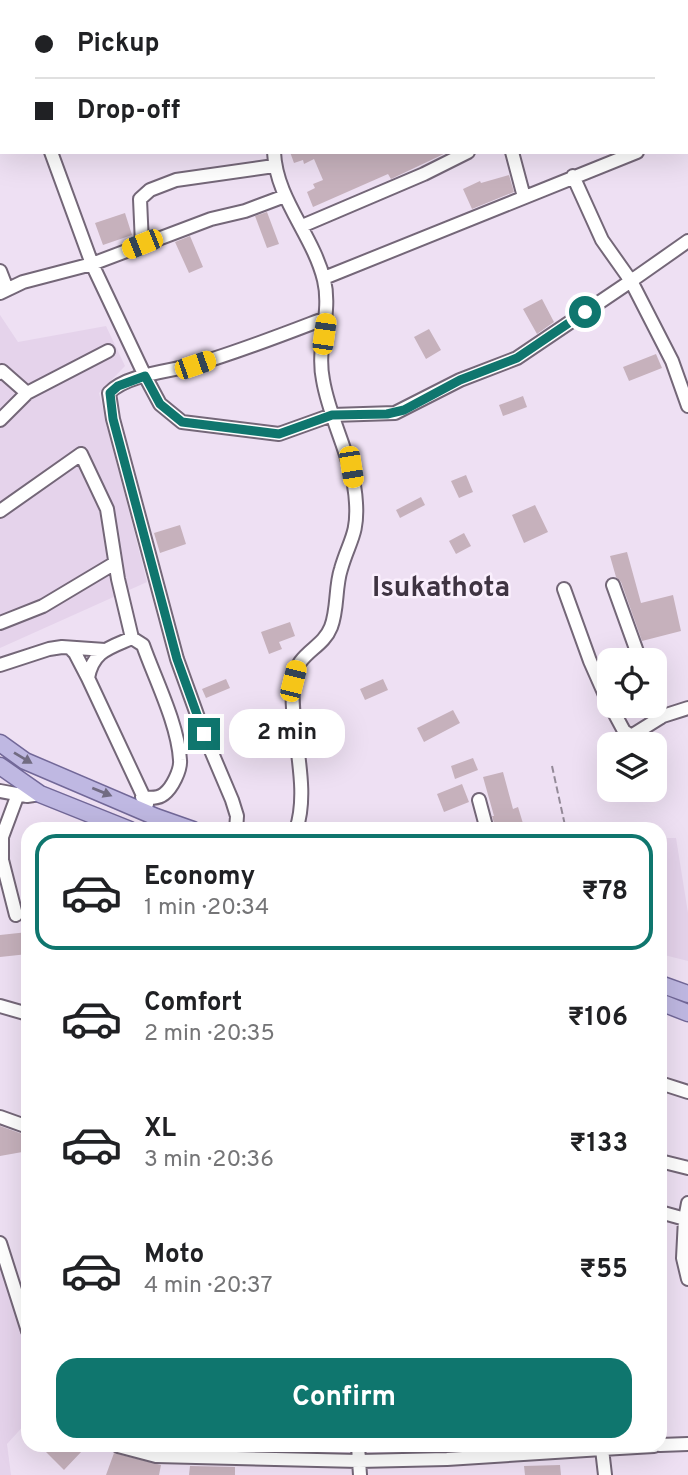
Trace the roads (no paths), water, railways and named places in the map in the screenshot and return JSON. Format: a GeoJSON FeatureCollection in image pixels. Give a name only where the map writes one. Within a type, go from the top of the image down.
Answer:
{"type":"FeatureCollection","features":[{"type":"Feature","properties":{"kind":"main road"},"geometry":{"type":"LineString","coordinates":[[0,743],[25,761],[170,822]]}},
{"type":"Feature","properties":{"kind":"main road"},"geometry":{"type":"LineString","coordinates":[[4,771],[40,794],[110,822]]}},
{"type":"Feature","properties":{"kind":"main road"},"geometry":{"type":"LineString","coordinates":[[667,986],[688,994]]}},
{"type":"Feature","properties":{"kind":"main road"},"geometry":{"type":"LineString","coordinates":[[667,1005],[688,1013]]}},
{"type":"Feature","properties":{"kind":"street"},"geometry":{"type":"LineString","coordinates":[[52,154],[92,264],[145,376],[160,404],[182,422],[279,434],[332,415],[387,414],[404,410],[460,380],[517,358],[687,244]]}},
{"type":"Feature","properties":{"kind":"street"},"geometry":{"type":"LineString","coordinates":[[274,154],[274,166],[285,197],[303,226],[324,278],[327,300],[322,378],[351,467],[356,501],[356,531],[341,569],[331,627],[297,665],[293,681],[293,726],[302,801],[298,822]]}},
{"type":"Feature","properties":{"kind":"street"},"geometry":{"type":"LineString","coordinates":[[303,226],[464,154]]}},
{"type":"Feature","properties":{"kind":"street"},"geometry":{"type":"LineString","coordinates":[[513,154],[524,197]]}},
{"type":"Feature","properties":{"kind":"street"},"geometry":{"type":"LineString","coordinates":[[324,278],[632,154]]}},
{"type":"Feature","properties":{"kind":"street"},"geometry":{"type":"LineString","coordinates":[[142,244],[140,199],[150,190],[176,180],[274,166]]}},
{"type":"Feature","properties":{"kind":"street"},"geometry":{"type":"LineString","coordinates":[[573,176],[602,240],[631,281],[683,377],[688,406]]}},
{"type":"Feature","properties":{"kind":"street"},"geometry":{"type":"LineString","coordinates":[[0,271],[3,291],[23,282],[92,264],[211,219],[285,197]]}},
{"type":"Feature","properties":{"kind":"street"},"geometry":{"type":"LineString","coordinates":[[237,822],[232,800],[204,734],[177,659],[110,404],[110,393],[113,389],[145,376],[195,365],[326,318]]}},
{"type":"Feature","properties":{"kind":"street"},"geometry":{"type":"LineString","coordinates":[[0,420],[27,393],[107,351]]}},
{"type":"Feature","properties":{"kind":"street"},"geometry":{"type":"LineString","coordinates":[[0,373],[2,371],[27,393]]}},
{"type":"Feature","properties":{"kind":"street"},"geometry":{"type":"LineString","coordinates":[[0,512],[81,454],[107,509],[115,563],[132,638],[143,645],[171,720],[180,762],[175,779],[164,794],[153,798],[142,797]]}},
{"type":"Feature","properties":{"kind":"street"},"geometry":{"type":"LineString","coordinates":[[0,623],[43,606],[115,563]]}},
{"type":"Feature","properties":{"kind":"street"},"geometry":{"type":"LineString","coordinates":[[613,585],[636,648]]}},
{"type":"Feature","properties":{"kind":"street"},"geometry":{"type":"LineString","coordinates":[[564,589],[597,677]]}},
{"type":"Feature","properties":{"kind":"street"},"geometry":{"type":"LineString","coordinates":[[88,678],[91,663],[105,650],[132,638]]}},
{"type":"Feature","properties":{"kind":"street"},"geometry":{"type":"LineString","coordinates":[[70,648],[88,678],[142,797],[156,817]]}},
{"type":"Feature","properties":{"kind":"street"},"geometry":{"type":"LineString","coordinates":[[0,665],[49,649],[105,650]]}},
{"type":"Feature","properties":{"kind":"street"},"geometry":{"type":"LineString","coordinates":[[667,716],[688,708]]}},
{"type":"Feature","properties":{"kind":"street"},"geometry":{"type":"LineString","coordinates":[[616,718],[624,731],[631,736],[660,718]]}},
{"type":"Feature","properties":{"kind":"street"},"geometry":{"type":"LineString","coordinates":[[0,791],[27,796],[40,794]]}},
{"type":"Feature","properties":{"kind":"street"},"geometry":{"type":"LineString","coordinates":[[16,915],[2,860],[2,837],[18,794]]}},
{"type":"Feature","properties":{"kind":"street"},"geometry":{"type":"LineString","coordinates":[[479,800],[486,822]]}},
{"type":"Feature","properties":{"kind":"street"},"geometry":{"type":"LineString","coordinates":[[0,1006],[21,1012]]}},
{"type":"Feature","properties":{"kind":"street"},"geometry":{"type":"LineString","coordinates":[[667,1086],[688,1093]]}},
{"type":"Feature","properties":{"kind":"street"},"geometry":{"type":"LineString","coordinates":[[0,1117],[21,1124]]}},
{"type":"Feature","properties":{"kind":"street"},"geometry":{"type":"LineString","coordinates":[[667,1163],[688,1168]]}},
{"type":"Feature","properties":{"kind":"street"},"geometry":{"type":"LineString","coordinates":[[688,1203],[683,1258],[688,1279]]}},
{"type":"Feature","properties":{"kind":"street"},"geometry":{"type":"LineString","coordinates":[[667,1214],[687,1220]]}},
{"type":"Feature","properties":{"kind":"street"},"geometry":{"type":"LineString","coordinates":[[0,1243],[21,1309]]}},
{"type":"Feature","properties":{"kind":"street"},"geometry":{"type":"LineString","coordinates":[[667,1445],[688,1444]]}},
{"type":"Feature","properties":{"kind":"street"},"geometry":{"type":"LineString","coordinates":[[177,1452],[359,1461],[447,1459],[502,1452]]}},
{"type":"Feature","properties":{"kind":"street"},"geometry":{"type":"LineString","coordinates":[[358,1452],[360,1475]]}},
{"type":"Feature","properties":{"kind":"street"},"geometry":{"type":"LineString","coordinates":[[602,1452],[605,1475]]}},
{"type":"Feature","properties":{"kind":"district","name":"Isukathota"},"geometry":{"type":"Point","coordinates":[441,586]}}]}
